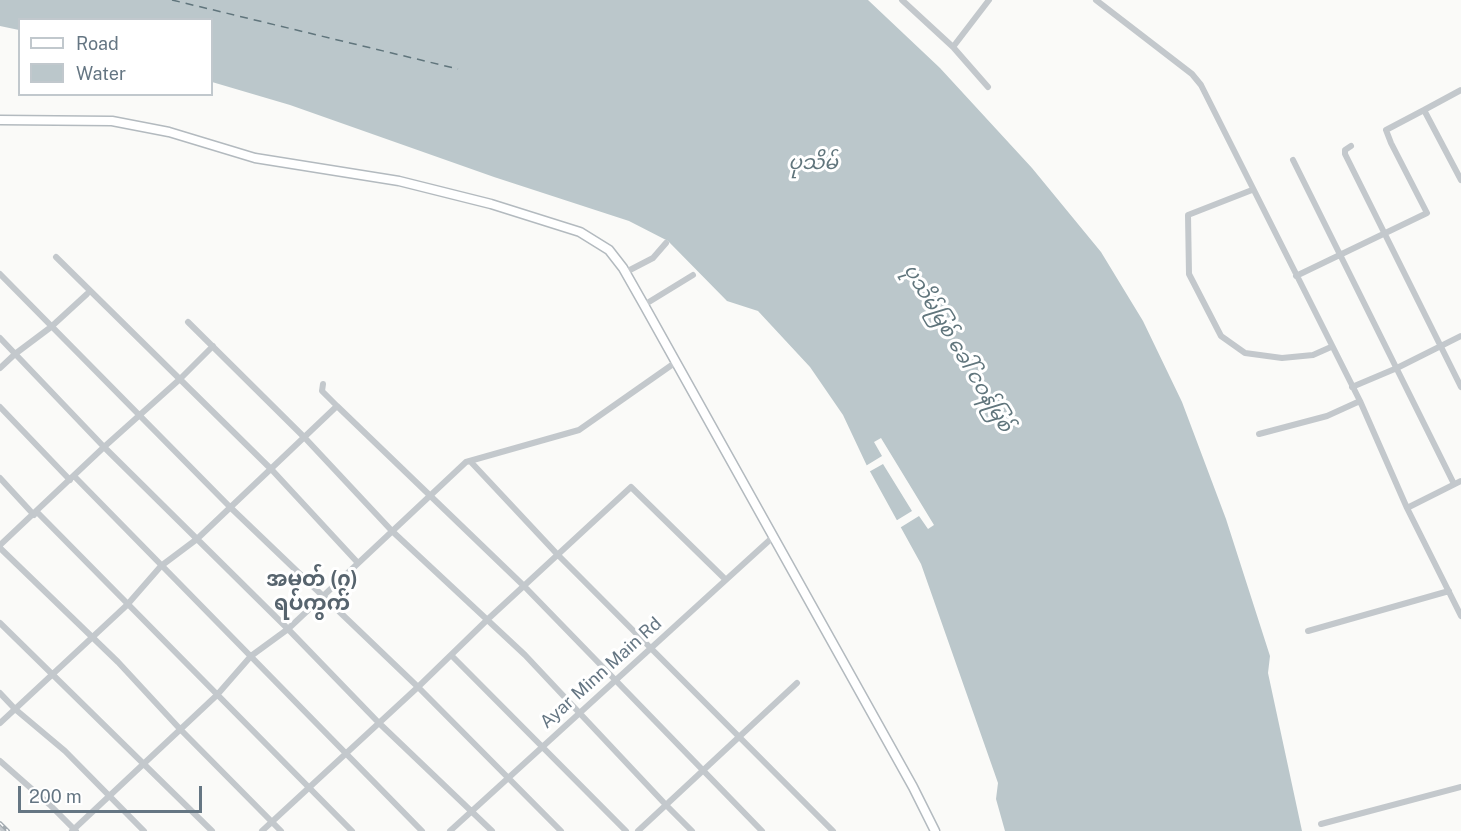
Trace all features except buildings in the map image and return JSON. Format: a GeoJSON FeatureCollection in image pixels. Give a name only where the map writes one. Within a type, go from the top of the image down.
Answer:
{"type":"FeatureCollection","features":[{"type":"Feature","properties":{"kind":"street"},"geometry":{"type":"LineString","coordinates":[[902,0],[953,47],[988,87]]}},
{"type":"Feature","properties":{"kind":"street"},"geometry":{"type":"LineString","coordinates":[[953,47],[989,0]]}},
{"type":"Feature","properties":{"kind":"street"},"geometry":{"type":"LineString","coordinates":[[1096,0],[1191,74],[1201,85],[1360,401],[1407,508],[1461,616]]}},
{"type":"Feature","properties":{"kind":"street"},"geometry":{"type":"LineString","coordinates":[[1296,276],[1427,213],[1386,130],[1461,90]]}},
{"type":"Feature","properties":{"kind":"street"},"geometry":{"type":"LineString","coordinates":[[1424,110],[1461,180]]}},
{"type":"Feature","properties":{"kind":"street"},"geometry":{"type":"LineString","coordinates":[[0,120],[112,121],[170,132],[255,158],[399,181],[491,204],[580,232],[609,250],[626,272],[935,831]]}},
{"type":"Feature","properties":{"kind":"street"},"geometry":{"type":"LineString","coordinates":[[1351,146],[1345,150],[1345,154],[1461,387]]}},
{"type":"Feature","properties":{"kind":"street"},"geometry":{"type":"LineString","coordinates":[[1293,160],[1396,368],[1458,483],[1407,508]]}},
{"type":"Feature","properties":{"kind":"street"},"geometry":{"type":"LineString","coordinates":[[1252,190],[1188,215],[1189,274],[1221,336],[1245,353],[1282,358],[1313,355],[1331,347]]}},
{"type":"Feature","properties":{"kind":"street"},"geometry":{"type":"LineString","coordinates":[[626,272],[653,258],[666,243]]}},
{"type":"Feature","properties":{"kind":"street"},"geometry":{"type":"LineString","coordinates":[[56,257],[272,470],[358,563]]}},
{"type":"Feature","properties":{"kind":"street"},"geometry":{"type":"LineString","coordinates":[[0,274],[231,508],[418,687],[561,831]]}},
{"type":"Feature","properties":{"kind":"street"},"geometry":{"type":"LineString","coordinates":[[644,305],[693,275]]}},
{"type":"Feature","properties":{"kind":"street"},"geometry":{"type":"LineString","coordinates":[[0,368],[51,327],[87,294]]}},
{"type":"Feature","properties":{"kind":"street"},"geometry":{"type":"LineString","coordinates":[[188,322],[305,438],[392,531],[488,620],[580,712],[692,831]]}},
{"type":"Feature","properties":{"kind":"street"},"geometry":{"type":"LineString","coordinates":[[1352,387],[1461,336]]}},
{"type":"Feature","properties":{"kind":"street"},"geometry":{"type":"LineString","coordinates":[[0,338],[379,723],[492,831]]}},
{"type":"Feature","properties":{"kind":"street"},"geometry":{"type":"LineString","coordinates":[[213,346],[0,547],[117,662],[281,831]]}},
{"type":"Feature","properties":{"kind":"street"},"geometry":{"type":"LineString","coordinates":[[0,761],[50,805],[74,830],[217,695],[251,656],[288,629],[466,462],[579,430],[676,362]]}},
{"type":"Feature","properties":{"kind":"street"},"geometry":{"type":"LineString","coordinates":[[323,384],[322,391],[524,586],[762,831]]}},
{"type":"Feature","properties":{"kind":"street"},"geometry":{"type":"LineString","coordinates":[[1259,434],[1327,416],[1360,401]]}},
{"type":"Feature","properties":{"kind":"street"},"geometry":{"type":"LineString","coordinates":[[0,723],[127,604],[161,566],[197,539],[337,406]]}},
{"type":"Feature","properties":{"kind":"street"},"geometry":{"type":"LineString","coordinates":[[0,407],[251,656],[422,831]]}},
{"type":"Feature","properties":{"kind":"street"},"geometry":{"type":"LineString","coordinates":[[470,461],[557,554],[833,831]]}},
{"type":"Feature","properties":{"kind":"street"},"geometry":{"type":"LineString","coordinates":[[0,478],[352,831]]}},
{"type":"Feature","properties":{"kind":"street"},"geometry":{"type":"LineString","coordinates":[[262,831],[631,487],[726,580]]}},
{"type":"Feature","properties":{"kind":"street","name":"Ayar Minn Main Rd"},"geometry":{"type":"LineString","coordinates":[[450,831],[772,537]]}},
{"type":"Feature","properties":{"kind":"street"},"geometry":{"type":"LineString","coordinates":[[1308,631],[1449,591]]}},
{"type":"Feature","properties":{"kind":"street"},"geometry":{"type":"LineString","coordinates":[[0,623],[212,831]]}},
{"type":"Feature","properties":{"kind":"street"},"geometry":{"type":"LineString","coordinates":[[451,655],[626,831]]}},
{"type":"Feature","properties":{"kind":"street"},"geometry":{"type":"LineString","coordinates":[[638,831],[797,683]]}},
{"type":"Feature","properties":{"kind":"street"},"geometry":{"type":"LineString","coordinates":[[0,693],[15,709],[65,751],[144,831]]}},
{"type":"Feature","properties":{"kind":"street"},"geometry":{"type":"LineString","coordinates":[[1322,824],[1461,787]]}},
{"type":"Feature","properties":{"kind":"street"},"geometry":{"type":"LineString","coordinates":[[0,826],[5,831]]}},
{"type":"Feature","properties":{"kind":"water","name":"ပုသိမ်"},"geometry":{"type":"Polygon","coordinates":[[[0,0],[868,0],[940,68],[1032,168],[1101,252],[1143,321],[1182,402],[1226,519],[1270,656],[1268,673],[1302,831],[1005,831],[996,799],[998,783],[921,564],[867,466],[843,415],[810,367],[758,311],[727,301],[668,241],[629,221],[494,177],[290,105],[213,82],[213,18],[18,18],[18,30],[0,26],[0,0]]]}},
{"type":"Feature","properties":{"kind":"pier"},"geometry":{"type":"Polygon","coordinates":[[[881,438],[934,525],[928,529],[919,516],[898,529],[894,522],[912,511],[883,464],[867,473],[864,467],[882,456],[874,442],[881,438]]]}},
{"type":"Feature","properties":{"kind":"ferry route"},"geometry":{"type":"LineString","coordinates":[[172,0],[458,69]]}},
{"type":"Feature","properties":{"kind":"railway"},"geometry":{"type":"LineString","coordinates":[[0,823],[8,831]]}},
{"type":"Feature","properties":{"kind":"district","name":"အမှတ် (၇) ရပ်ကွက်"},"geometry":{"type":"Point","coordinates":[312,592]}},
{"type":"Feature","properties":{"kind":"water label","name":"ပုသိမ်မြစ် ခေါ် ငဝန်မြစ်"},"geometry":{"type":"Point","coordinates":[958,348]}}]}
